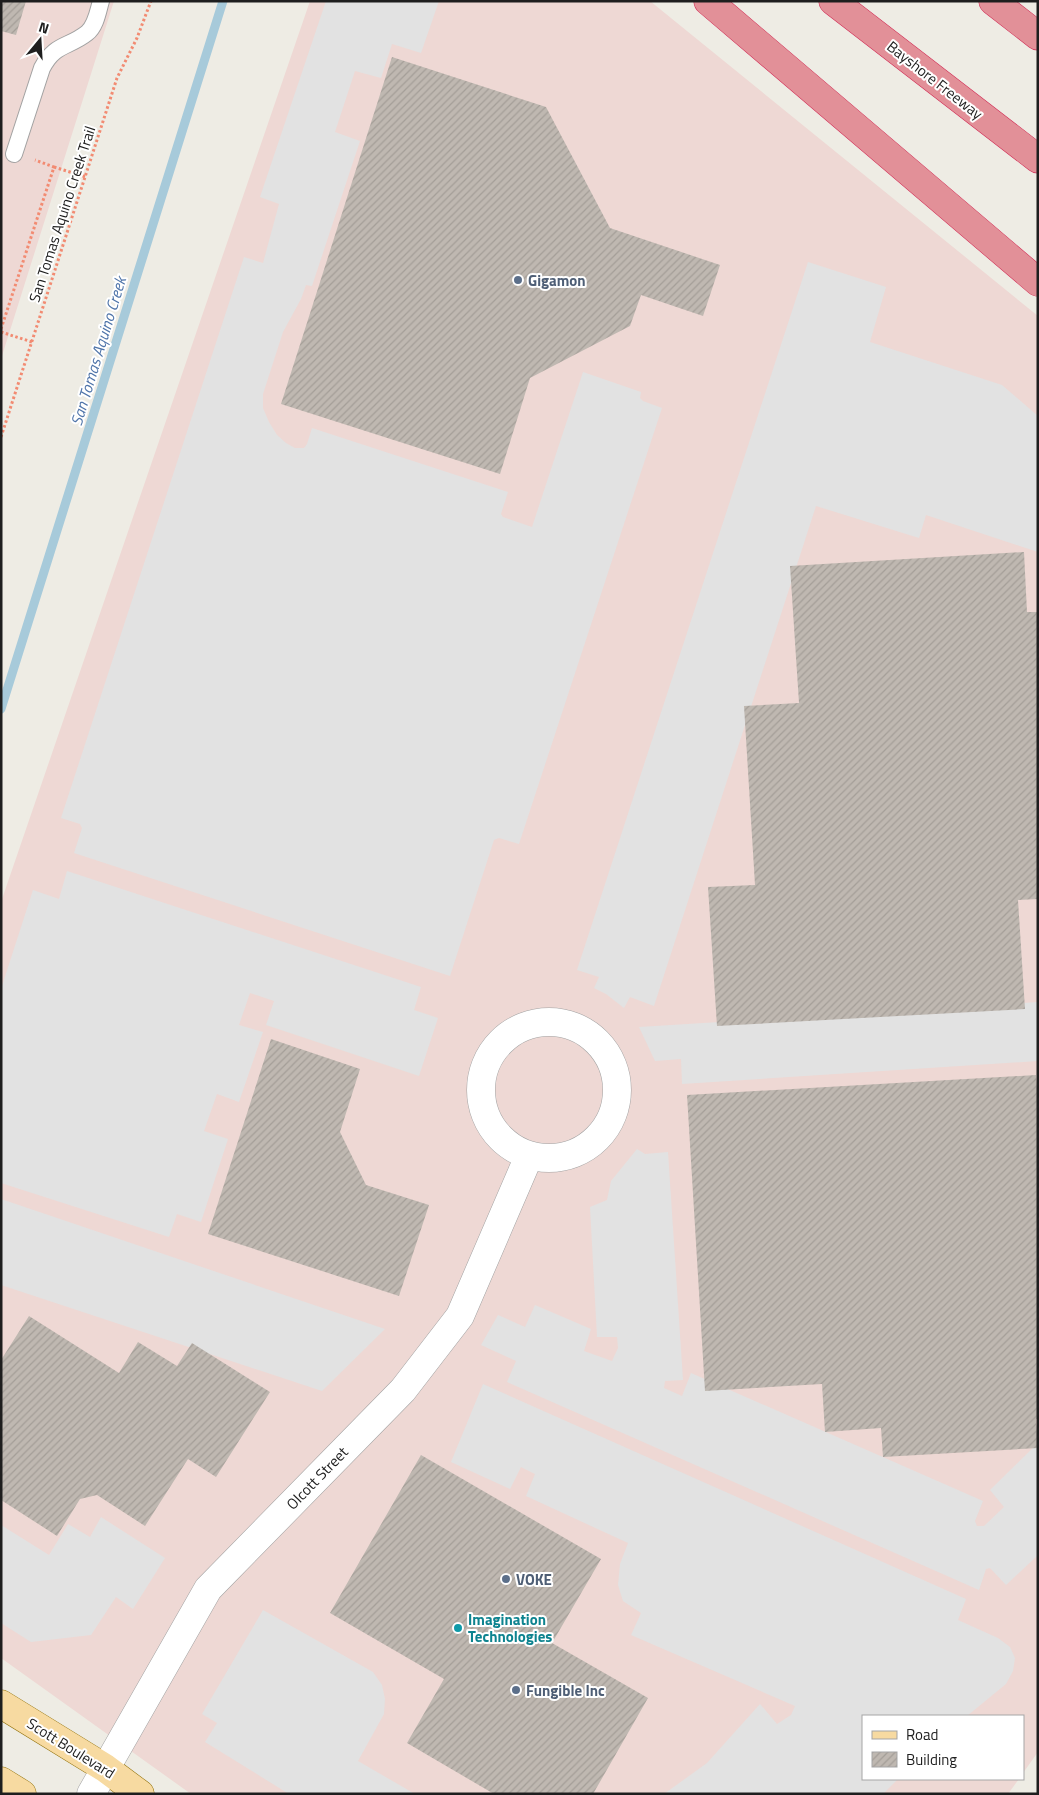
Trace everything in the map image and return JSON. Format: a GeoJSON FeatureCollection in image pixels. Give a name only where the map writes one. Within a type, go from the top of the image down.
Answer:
{"type":"FeatureCollection","features":[{"type":"Feature","properties":{"kind":"highway"},"geometry":{"type":"LineString","coordinates":[[708,1],[1038,282]]}},
{"type":"Feature","properties":{"kind":"highway","name":"Bayshore Freeway"},"geometry":{"type":"LineString","coordinates":[[833,1],[1038,159]]}},
{"type":"Feature","properties":{"kind":"highway"},"geometry":{"type":"LineString","coordinates":[[993,1],[1038,36]]}},
{"type":"Feature","properties":{"kind":"highway"},"geometry":{"type":"LineString","coordinates":[[882,149],[1038,267]]}},
{"type":"Feature","properties":{"kind":"main road","name":"Scott Boulevard"},"geometry":{"type":"LineString","coordinates":[[1,1704],[105,1768],[140,1794]]}},
{"type":"Feature","properties":{"kind":"main road"},"geometry":{"type":"LineString","coordinates":[[1,1781],[22,1794]]}},
{"type":"Feature","properties":{"kind":"street"},"geometry":{"type":"LineString","coordinates":[[553,1022],[575,1027],[594,1040],[609,1058],[616,1080],[616,1102],[611,1117],[594,1142],[574,1154],[552,1159],[529,1156],[509,1146],[494,1131],[483,1111],[480,1089],[484,1068],[495,1048],[511,1033],[531,1024],[553,1022]]}},
{"type":"Feature","properties":{"kind":"street","name":"Olcott Street"},"geometry":{"type":"LineString","coordinates":[[92,1794],[208,1589],[403,1390],[460,1316],[529,1156]]}},
{"type":"Feature","properties":{"kind":"lane"},"geometry":{"type":"LineString","coordinates":[[14,154],[42,68],[48,57],[56,50],[88,33],[95,21],[101,1]]}},
{"type":"Feature","properties":{"kind":"path","name":"San Tomas Aquino Creek Trail"},"geometry":{"type":"LineString","coordinates":[[1,437],[117,78],[137,38],[151,1]]}},
{"type":"Feature","properties":{"kind":"path"},"geometry":{"type":"LineString","coordinates":[[14,154],[86,177]]}},
{"type":"Feature","properties":{"kind":"path"},"geometry":{"type":"LineString","coordinates":[[32,342],[1,330],[54,167]]}},
{"type":"Feature","properties":{"kind":"shaded area"},"geometry":{"type":"Polygon","coordinates":[[[1,1],[114,1],[1,359],[1,1]]]}},
{"type":"Feature","properties":{"kind":"shaded area"},"geometry":{"type":"Polygon","coordinates":[[[310,1],[650,1],[1038,316],[1038,1752],[1024,1772],[1024,1715],[862,1715],[862,1780],[1018,1780],[1008,1794],[191,1794],[1,1658],[1,902],[310,1]]]}},
{"type":"Feature","properties":{"kind":"shaded area"},"geometry":{"type":"Polygon","coordinates":[[[326,1],[439,1],[421,53],[392,44],[381,78],[355,71],[335,132],[360,141],[312,286],[306,285],[301,299],[283,332],[263,394],[263,408],[277,435],[295,448],[304,448],[312,428],[508,492],[501,514],[503,517],[532,527],[583,372],[641,392],[640,398],[643,401],[662,408],[519,844],[499,838],[494,840],[450,976],[74,853],[82,828],[80,824],[61,818],[244,257],[263,263],[279,204],[260,197],[326,1]]]}},
{"type":"Feature","properties":{"kind":"shaded area"},"geometry":{"type":"Polygon","coordinates":[[[808,262],[886,287],[870,342],[1002,385],[1038,416],[1038,552],[926,515],[919,538],[816,506],[654,1006],[630,997],[624,1008],[606,994],[594,988],[599,977],[577,970],[808,262]]]}},
{"type":"Feature","properties":{"kind":"shaded area"},"geometry":{"type":"Polygon","coordinates":[[[67,871],[421,987],[414,1010],[438,1018],[419,1076],[266,1025],[274,1001],[250,993],[239,1025],[263,1032],[239,1102],[217,1094],[204,1131],[228,1139],[201,1222],[177,1214],[169,1237],[1,1183],[1,989],[33,890],[59,899],[67,871]]]}},
{"type":"Feature","properties":{"kind":"shaded area"},"geometry":{"type":"Polygon","coordinates":[[[1038,1002],[1038,1061],[682,1084],[681,1059],[655,1061],[639,1027],[1038,1002]]]}},
{"type":"Feature","properties":{"kind":"shaded area"},"geometry":{"type":"Polygon","coordinates":[[[637,1149],[645,1154],[668,1152],[683,1380],[665,1381],[664,1388],[682,1396],[691,1373],[983,1501],[975,1521],[977,1526],[984,1526],[1004,1507],[990,1490],[1038,1443],[1038,1555],[1006,1585],[990,1568],[986,1569],[979,1590],[507,1382],[516,1361],[481,1345],[498,1315],[525,1327],[535,1305],[591,1329],[584,1351],[612,1361],[618,1348],[617,1337],[597,1337],[590,1207],[607,1200],[611,1181],[637,1149]]]}},
{"type":"Feature","properties":{"kind":"shaded area"},"geometry":{"type":"Polygon","coordinates":[[[1,1199],[385,1329],[322,1391],[1,1285],[1,1199]]]}},
{"type":"Feature","properties":{"kind":"shaded area"},"geometry":{"type":"Polygon","coordinates":[[[483,1384],[966,1599],[958,1620],[998,1638],[1010,1647],[1015,1658],[1013,1671],[1006,1684],[968,1715],[862,1715],[862,1780],[897,1780],[883,1794],[664,1794],[707,1763],[760,1704],[777,1724],[791,1715],[795,1706],[631,1635],[641,1613],[623,1601],[618,1585],[620,1564],[628,1543],[526,1496],[535,1474],[521,1467],[510,1489],[451,1462],[483,1384]]]}},
{"type":"Feature","properties":{"kind":"shaded area"},"geometry":{"type":"Polygon","coordinates":[[[101,1517],[165,1558],[133,1609],[116,1597],[91,1635],[31,1642],[1,1623],[1,1525],[49,1555],[68,1524],[90,1537],[101,1517]]]}},
{"type":"Feature","properties":{"kind":"shaded area"},"geometry":{"type":"Polygon","coordinates":[[[263,1610],[373,1672],[382,1685],[385,1699],[384,1714],[358,1761],[415,1794],[289,1794],[205,1742],[217,1723],[202,1714],[263,1610]]]}},
{"type":"Feature","properties":{"kind":"building"},"geometry":{"type":"Polygon","coordinates":[[[1,1],[26,1],[16,35],[1,31],[1,1]]]}},
{"type":"Feature","properties":{"kind":"building","name":"Gigamon"},"geometry":{"type":"Polygon","coordinates":[[[392,57],[546,107],[610,228],[720,265],[703,316],[641,295],[630,326],[530,378],[500,474],[281,404],[392,57]]]}},
{"type":"Feature","properties":{"kind":"building"},"geometry":{"type":"Polygon","coordinates":[[[1024,552],[1027,612],[1038,612],[1038,899],[1018,900],[1025,1009],[717,1026],[708,887],[755,885],[744,706],[799,703],[790,566],[1024,552]]]}},
{"type":"Feature","properties":{"kind":"building"},"geometry":{"type":"Polygon","coordinates":[[[271,1039],[360,1069],[340,1132],[366,1185],[429,1205],[399,1296],[208,1234],[271,1039]]]}},
{"type":"Feature","properties":{"kind":"building"},"geometry":{"type":"Polygon","coordinates":[[[1036,1075],[1038,1101],[1038,1419],[1036,1419],[1038,1448],[883,1457],[881,1428],[825,1432],[822,1384],[705,1391],[687,1095],[1036,1075]]]}},
{"type":"Feature","properties":{"kind":"building"},"geometry":{"type":"Polygon","coordinates":[[[29,1316],[119,1373],[138,1342],[177,1366],[192,1343],[270,1392],[216,1477],[188,1459],[145,1526],[97,1495],[80,1499],[57,1536],[1,1500],[1,1360],[29,1316]]]}},
{"type":"Feature","properties":{"kind":"building","name":"Imagination Technologies"},"geometry":{"type":"Polygon","coordinates":[[[421,1455],[601,1559],[552,1643],[648,1698],[593,1794],[494,1794],[407,1743],[444,1679],[330,1613],[421,1455]]]}},
{"type":"Feature","properties":{"kind":"waterway","name":"San Tomas Aquino Creek"},"geometry":{"type":"LineString","coordinates":[[1,709],[223,1]]}},
{"type":"Feature","properties":{"kind":"place","name":"Gigamon"},"geometry":{"type":"Point","coordinates":[518,280]}},
{"type":"Feature","properties":{"kind":"place","name":"VOKE"},"geometry":{"type":"Point","coordinates":[506,1579]}},
{"type":"Feature","properties":{"kind":"place","name":"Imagination Technologies"},"geometry":{"type":"Point","coordinates":[458,1628]}},
{"type":"Feature","properties":{"kind":"place","name":"Fungible Inc"},"geometry":{"type":"Point","coordinates":[516,1690]}}]}
